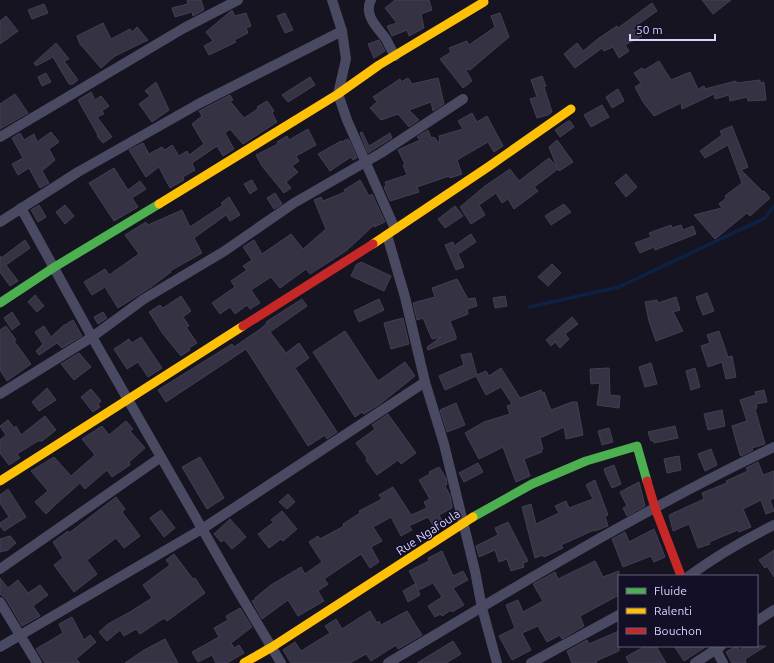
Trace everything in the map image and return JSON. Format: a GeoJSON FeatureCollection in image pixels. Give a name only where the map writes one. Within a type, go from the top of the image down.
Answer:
{"type":"FeatureCollection","features":[{"type":"Feature","properties":{"kind":"street"},"geometry":{"type":"LineString","coordinates":[[0,137],[184,28],[238,0]]}},
{"type":"Feature","properties":{"kind":"street"},"geometry":{"type":"LineString","coordinates":[[332,0],[342,31],[346,59],[338,94],[347,120],[366,163],[391,232],[425,382],[444,444],[475,571],[482,608],[497,663]]}},
{"type":"Feature","properties":{"kind":"street"},"geometry":{"type":"LineString","coordinates":[[371,0],[369,4],[369,12],[374,24],[395,56]]}},
{"type":"Feature","properties":{"kind":"street"},"geometry":{"type":"LineString","coordinates":[[0,303],[53,268],[220,168],[338,94],[379,65],[484,2]]}},
{"type":"Feature","properties":{"kind":"street"},"geometry":{"type":"LineString","coordinates":[[0,222],[78,172],[200,103],[342,31]]}},
{"type":"Feature","properties":{"kind":"street"},"geometry":{"type":"LineString","coordinates":[[0,394],[92,337],[144,299],[223,252],[294,203],[366,163],[463,99]]}},
{"type":"Feature","properties":{"kind":"street"},"geometry":{"type":"LineString","coordinates":[[0,481],[391,232],[571,109]]}},
{"type":"Feature","properties":{"kind":"street"},"geometry":{"type":"LineString","coordinates":[[20,208],[128,400],[281,663]]}},
{"type":"Feature","properties":{"kind":"street"},"geometry":{"type":"LineString","coordinates":[[0,647],[202,529],[425,382]]}},
{"type":"Feature","properties":{"kind":"street","name":"Rue Ngafoula"},"geometry":{"type":"LineString","coordinates":[[244,663],[272,647],[463,523],[532,484],[586,461],[637,446],[655,508]]}},
{"type":"Feature","properties":{"kind":"street"},"geometry":{"type":"LineString","coordinates":[[388,663],[655,508],[728,468],[774,447]]}},
{"type":"Feature","properties":{"kind":"street"},"geometry":{"type":"LineString","coordinates":[[0,568],[161,457]]}},
{"type":"Feature","properties":{"kind":"street"},"geometry":{"type":"LineString","coordinates":[[655,508],[681,575]]}},
{"type":"Feature","properties":{"kind":"street"},"geometry":{"type":"LineString","coordinates":[[690,575],[746,539],[774,525]]}},
{"type":"Feature","properties":{"kind":"street"},"geometry":{"type":"LineString","coordinates":[[0,602],[21,634],[37,663]]}},
{"type":"Feature","properties":{"kind":"street"},"geometry":{"type":"LineString","coordinates":[[758,620],[774,610]]}},
{"type":"Feature","properties":{"kind":"street"},"geometry":{"type":"LineString","coordinates":[[531,663],[618,616]]}},
{"type":"Feature","properties":{"kind":"street"},"geometry":{"type":"LineString","coordinates":[[695,663],[717,647],[723,663]]}},
{"type":"Feature","properties":{"kind":"building"},"geometry":{"type":"Polygon","coordinates":[[[187,0],[201,0],[204,10],[193,16],[192,12],[175,17],[172,8],[188,4],[187,0]]]}},
{"type":"Feature","properties":{"kind":"building"},"geometry":{"type":"Polygon","coordinates":[[[395,0],[429,0],[432,10],[421,14],[424,28],[409,36],[407,30],[392,36],[387,26],[397,23],[385,8],[395,0]]]}},
{"type":"Feature","properties":{"kind":"building"},"geometry":{"type":"Polygon","coordinates":[[[702,0],[731,0],[713,14],[702,0]]]}},
{"type":"Feature","properties":{"kind":"building"},"geometry":{"type":"Polygon","coordinates":[[[652,3],[657,11],[633,28],[642,36],[625,45],[629,51],[619,58],[613,47],[604,51],[602,48],[575,68],[564,54],[577,43],[583,51],[599,38],[617,26],[618,28],[652,3]]]}},
{"type":"Feature","properties":{"kind":"building"},"geometry":{"type":"Polygon","coordinates":[[[44,4],[48,13],[32,19],[28,10],[44,4]]]}},
{"type":"Feature","properties":{"kind":"building"},"geometry":{"type":"Polygon","coordinates":[[[232,10],[235,16],[246,13],[251,26],[246,28],[248,33],[234,40],[236,42],[209,55],[204,46],[213,41],[206,32],[232,10]]]}},
{"type":"Feature","properties":{"kind":"building"},"geometry":{"type":"Polygon","coordinates":[[[285,13],[293,30],[285,33],[277,16],[285,13]]]}},
{"type":"Feature","properties":{"kind":"building"},"geometry":{"type":"Polygon","coordinates":[[[500,13],[509,37],[470,70],[466,70],[472,81],[463,88],[440,59],[451,52],[449,48],[467,41],[469,45],[495,27],[491,16],[500,13]]]}},
{"type":"Feature","properties":{"kind":"building"},"geometry":{"type":"Polygon","coordinates":[[[6,16],[18,31],[0,44],[0,21],[6,16]]]}},
{"type":"Feature","properties":{"kind":"building"},"geometry":{"type":"Polygon","coordinates":[[[103,23],[111,39],[130,29],[132,32],[137,27],[148,40],[115,56],[101,68],[80,44],[77,36],[103,23]]]}},
{"type":"Feature","properties":{"kind":"building"},"geometry":{"type":"Polygon","coordinates":[[[379,40],[385,51],[374,58],[368,44],[379,40]]]}},
{"type":"Feature","properties":{"kind":"building"},"geometry":{"type":"Polygon","coordinates":[[[56,43],[69,59],[64,61],[78,80],[73,84],[69,84],[53,57],[36,66],[34,63],[56,43]]]}},
{"type":"Feature","properties":{"kind":"building"},"geometry":{"type":"Polygon","coordinates":[[[659,61],[671,80],[690,72],[698,89],[704,86],[705,89],[736,81],[736,83],[760,80],[760,83],[764,82],[766,100],[748,101],[747,97],[730,101],[729,95],[715,99],[714,94],[682,109],[681,103],[654,116],[643,102],[635,87],[641,83],[634,73],[642,68],[644,70],[659,61]]]}},
{"type":"Feature","properties":{"kind":"building"},"geometry":{"type":"Polygon","coordinates":[[[46,73],[51,82],[42,86],[38,77],[46,73]]]}},
{"type":"Feature","properties":{"kind":"building"},"geometry":{"type":"Polygon","coordinates":[[[542,76],[552,112],[548,115],[537,118],[530,99],[537,97],[531,80],[542,76]]]}},
{"type":"Feature","properties":{"kind":"building"},"geometry":{"type":"Polygon","coordinates":[[[310,77],[315,85],[288,102],[282,95],[310,77]]]}},
{"type":"Feature","properties":{"kind":"building"},"geometry":{"type":"Polygon","coordinates":[[[408,78],[412,84],[438,78],[444,104],[433,111],[431,102],[409,110],[419,120],[409,127],[398,114],[381,120],[370,108],[377,102],[373,97],[400,79],[401,82],[408,78]]]}},
{"type":"Feature","properties":{"kind":"building"},"geometry":{"type":"Polygon","coordinates":[[[156,82],[169,110],[152,122],[139,104],[150,96],[145,91],[156,82]]]}},
{"type":"Feature","properties":{"kind":"building"},"geometry":{"type":"Polygon","coordinates":[[[618,89],[624,101],[612,108],[606,97],[618,89]]]}},
{"type":"Feature","properties":{"kind":"building"},"geometry":{"type":"Polygon","coordinates":[[[91,92],[95,100],[101,96],[109,106],[102,111],[104,114],[97,117],[112,137],[103,143],[97,136],[98,135],[78,100],[91,92]]]}},
{"type":"Feature","properties":{"kind":"building"},"geometry":{"type":"Polygon","coordinates":[[[15,94],[28,113],[0,129],[0,104],[15,94]]]}},
{"type":"Feature","properties":{"kind":"building"},"geometry":{"type":"Polygon","coordinates":[[[230,95],[233,100],[230,101],[244,118],[267,101],[274,111],[272,113],[277,122],[243,144],[230,129],[225,133],[234,149],[223,156],[217,146],[192,163],[195,170],[183,177],[184,180],[170,188],[159,167],[146,177],[129,150],[143,143],[149,154],[162,147],[165,150],[172,145],[179,156],[187,151],[189,155],[204,144],[192,124],[202,116],[199,111],[230,95]]]}},
{"type":"Feature","properties":{"kind":"building"},"geometry":{"type":"Polygon","coordinates":[[[602,105],[609,117],[591,127],[584,115],[602,105]]]}},
{"type":"Feature","properties":{"kind":"building"},"geometry":{"type":"Polygon","coordinates":[[[472,113],[477,122],[487,116],[503,146],[494,152],[488,142],[457,160],[462,174],[450,178],[449,176],[417,187],[419,192],[390,201],[384,187],[386,186],[385,182],[407,175],[403,165],[405,164],[398,150],[420,140],[417,137],[428,130],[431,138],[434,137],[440,144],[439,136],[463,129],[458,121],[472,113]]]}},
{"type":"Feature","properties":{"kind":"building"},"geometry":{"type":"Polygon","coordinates":[[[570,121],[574,127],[560,137],[555,130],[570,121]]]}},
{"type":"Feature","properties":{"kind":"building"},"geometry":{"type":"Polygon","coordinates":[[[732,126],[748,167],[741,170],[770,198],[750,216],[747,213],[715,239],[694,215],[722,208],[719,204],[726,198],[725,196],[742,183],[728,145],[705,158],[700,151],[722,135],[720,131],[732,126]]]}},
{"type":"Feature","properties":{"kind":"building"},"geometry":{"type":"Polygon","coordinates":[[[308,129],[316,145],[296,156],[299,161],[292,166],[298,172],[286,182],[291,188],[284,193],[262,166],[256,155],[278,144],[277,142],[287,136],[289,140],[308,129]]]}},
{"type":"Feature","properties":{"kind":"building"},"geometry":{"type":"Polygon","coordinates":[[[51,132],[59,142],[49,149],[55,160],[42,171],[49,183],[40,188],[29,168],[18,175],[12,164],[23,158],[12,138],[20,133],[24,140],[34,134],[37,142],[51,132]]]}},
{"type":"Feature","properties":{"kind":"building"},"geometry":{"type":"Polygon","coordinates":[[[362,132],[369,146],[390,133],[392,138],[368,153],[360,133],[362,132]]]}},
{"type":"Feature","properties":{"kind":"building"},"geometry":{"type":"Polygon","coordinates":[[[347,139],[349,140],[357,158],[353,160],[351,157],[330,171],[318,154],[347,139]]]}},
{"type":"Feature","properties":{"kind":"building"},"geometry":{"type":"Polygon","coordinates":[[[557,140],[573,162],[559,171],[558,169],[534,187],[538,191],[514,209],[508,199],[502,203],[496,193],[479,205],[485,215],[471,224],[460,207],[485,186],[510,169],[519,181],[549,158],[557,167],[549,147],[557,140]]]}},
{"type":"Feature","properties":{"kind":"building"},"geometry":{"type":"Polygon","coordinates":[[[114,168],[128,190],[140,181],[146,189],[132,198],[138,207],[114,221],[89,183],[114,168]]]}},
{"type":"Feature","properties":{"kind":"building"},"geometry":{"type":"Polygon","coordinates":[[[626,174],[637,187],[626,197],[615,183],[626,174]]]}},
{"type":"Feature","properties":{"kind":"building"},"geometry":{"type":"Polygon","coordinates":[[[252,180],[257,189],[250,194],[244,184],[252,180]]]}},
{"type":"Feature","properties":{"kind":"building"},"geometry":{"type":"Polygon","coordinates":[[[360,180],[369,196],[372,194],[385,222],[374,227],[375,224],[346,251],[310,274],[306,269],[280,288],[271,277],[251,290],[260,303],[250,309],[247,305],[235,314],[230,307],[220,314],[212,303],[235,287],[231,281],[247,270],[243,266],[252,260],[243,247],[254,240],[262,254],[291,234],[303,249],[326,229],[314,200],[321,197],[323,201],[345,192],[344,190],[360,180]]]}},
{"type":"Feature","properties":{"kind":"building"},"geometry":{"type":"Polygon","coordinates":[[[275,193],[282,204],[274,209],[267,198],[275,193]]]}},
{"type":"Feature","properties":{"kind":"building"},"geometry":{"type":"Polygon","coordinates":[[[229,197],[240,215],[230,221],[226,215],[194,238],[202,253],[170,271],[171,272],[151,287],[118,308],[105,287],[92,295],[84,282],[105,269],[109,275],[139,254],[125,235],[146,222],[148,225],[182,210],[190,227],[223,205],[221,203],[229,197]]]}},
{"type":"Feature","properties":{"kind":"building"},"geometry":{"type":"Polygon","coordinates":[[[564,204],[571,212],[551,225],[545,216],[564,204]]]}},
{"type":"Feature","properties":{"kind":"building"},"geometry":{"type":"Polygon","coordinates":[[[39,205],[46,217],[38,222],[31,210],[39,205]]]}},
{"type":"Feature","properties":{"kind":"building"},"geometry":{"type":"Polygon","coordinates":[[[65,205],[74,216],[65,224],[56,212],[65,205]]]}},
{"type":"Feature","properties":{"kind":"building"},"geometry":{"type":"Polygon","coordinates":[[[455,206],[463,216],[445,228],[438,219],[455,206]]]}},
{"type":"Feature","properties":{"kind":"building"},"geometry":{"type":"Polygon","coordinates":[[[671,225],[672,228],[681,225],[683,230],[693,226],[696,234],[655,250],[654,247],[640,253],[635,243],[651,237],[649,233],[671,225]]]}},
{"type":"Feature","properties":{"kind":"building"},"geometry":{"type":"Polygon","coordinates":[[[471,234],[476,242],[458,254],[464,267],[456,270],[445,245],[453,242],[454,246],[471,234]]]}},
{"type":"Feature","properties":{"kind":"building"},"geometry":{"type":"Polygon","coordinates":[[[25,240],[30,248],[6,265],[18,281],[10,286],[0,272],[0,256],[1,258],[25,240]]]}},
{"type":"Feature","properties":{"kind":"building"},"geometry":{"type":"Polygon","coordinates":[[[361,262],[391,276],[384,291],[351,276],[356,265],[361,262]]]}},
{"type":"Feature","properties":{"kind":"building"},"geometry":{"type":"Polygon","coordinates":[[[552,264],[561,273],[548,286],[538,277],[552,264]]]}},
{"type":"Feature","properties":{"kind":"building"},"geometry":{"type":"Polygon","coordinates":[[[457,279],[468,299],[475,298],[477,306],[467,309],[468,314],[450,321],[456,339],[428,350],[427,347],[441,337],[432,339],[423,318],[417,320],[413,303],[435,297],[432,288],[457,279]]]}},
{"type":"Feature","properties":{"kind":"building"},"geometry":{"type":"Polygon","coordinates":[[[707,293],[714,311],[703,315],[696,297],[707,293]]]}},
{"type":"Feature","properties":{"kind":"building"},"geometry":{"type":"Polygon","coordinates":[[[35,295],[44,306],[37,312],[28,302],[35,295]]]}},
{"type":"Feature","properties":{"kind":"building"},"geometry":{"type":"Polygon","coordinates":[[[181,296],[191,311],[183,317],[189,326],[186,327],[197,343],[181,356],[163,334],[149,312],[160,305],[163,308],[181,296]]]}},
{"type":"Feature","properties":{"kind":"building"},"geometry":{"type":"Polygon","coordinates":[[[505,296],[507,306],[495,308],[493,298],[505,296]]]}},
{"type":"Feature","properties":{"kind":"building"},"geometry":{"type":"Polygon","coordinates":[[[676,297],[680,310],[673,312],[683,331],[656,341],[649,321],[645,302],[657,300],[658,303],[676,297]]]}},
{"type":"Feature","properties":{"kind":"building"},"geometry":{"type":"Polygon","coordinates":[[[302,299],[307,306],[270,332],[286,353],[299,343],[309,358],[295,368],[337,432],[327,439],[325,435],[308,446],[246,349],[166,402],[158,390],[232,344],[234,347],[259,330],[267,323],[266,322],[302,299]]]}},
{"type":"Feature","properties":{"kind":"building"},"geometry":{"type":"Polygon","coordinates":[[[379,299],[384,310],[359,322],[354,311],[379,299]]]}},
{"type":"Feature","properties":{"kind":"building"},"geometry":{"type":"Polygon","coordinates":[[[12,312],[20,324],[12,330],[4,318],[12,312]]]}},
{"type":"Feature","properties":{"kind":"building"},"geometry":{"type":"Polygon","coordinates":[[[103,312],[107,318],[98,324],[94,317],[103,312]]]}},
{"type":"Feature","properties":{"kind":"building"},"geometry":{"type":"Polygon","coordinates":[[[572,317],[578,324],[565,334],[569,339],[560,348],[555,342],[551,346],[546,340],[572,317]]]}},
{"type":"Feature","properties":{"kind":"building"},"geometry":{"type":"Polygon","coordinates":[[[403,318],[409,344],[391,349],[384,323],[403,318]]]}},
{"type":"Feature","properties":{"kind":"building"},"geometry":{"type":"Polygon","coordinates":[[[73,320],[82,336],[62,348],[57,343],[39,355],[36,351],[43,344],[35,332],[44,326],[51,337],[63,326],[73,320]]]}},
{"type":"Feature","properties":{"kind":"building"},"geometry":{"type":"Polygon","coordinates":[[[6,326],[16,340],[14,341],[31,364],[7,381],[0,370],[0,330],[6,326]]]}},
{"type":"Feature","properties":{"kind":"building"},"geometry":{"type":"Polygon","coordinates":[[[345,331],[378,381],[405,362],[415,376],[380,404],[364,414],[362,412],[355,417],[313,352],[345,331]]]}},
{"type":"Feature","properties":{"kind":"building"},"geometry":{"type":"Polygon","coordinates":[[[719,331],[728,357],[732,356],[736,377],[726,379],[722,362],[708,367],[701,346],[710,343],[707,335],[719,331]]]}},
{"type":"Feature","properties":{"kind":"building"},"geometry":{"type":"Polygon","coordinates":[[[141,337],[162,368],[148,377],[138,362],[127,369],[114,349],[129,339],[132,343],[141,337]]]}},
{"type":"Feature","properties":{"kind":"building"},"geometry":{"type":"Polygon","coordinates":[[[79,353],[91,367],[74,380],[61,364],[79,353]]]}},
{"type":"Feature","properties":{"kind":"building"},"geometry":{"type":"Polygon","coordinates":[[[471,353],[477,375],[486,371],[489,376],[501,368],[520,398],[541,390],[542,393],[544,392],[551,410],[572,402],[577,402],[583,435],[566,439],[564,427],[540,438],[543,449],[541,450],[542,452],[524,459],[530,476],[516,482],[503,447],[479,459],[465,433],[484,422],[510,414],[507,406],[512,404],[501,387],[486,395],[476,376],[445,390],[439,376],[464,365],[461,355],[471,353]]]}},
{"type":"Feature","properties":{"kind":"building"},"geometry":{"type":"Polygon","coordinates":[[[651,363],[657,384],[645,387],[639,367],[651,363]]]}},
{"type":"Feature","properties":{"kind":"building"},"geometry":{"type":"Polygon","coordinates":[[[609,368],[610,395],[620,396],[619,408],[597,405],[600,383],[591,384],[590,369],[609,368]]]}},
{"type":"Feature","properties":{"kind":"building"},"geometry":{"type":"Polygon","coordinates":[[[695,368],[700,387],[691,390],[686,371],[695,368]]]}},
{"type":"Feature","properties":{"kind":"building"},"geometry":{"type":"Polygon","coordinates":[[[47,388],[56,400],[39,411],[32,402],[47,388]]]}},
{"type":"Feature","properties":{"kind":"building"},"geometry":{"type":"Polygon","coordinates":[[[91,389],[101,401],[98,404],[100,407],[93,412],[81,397],[91,389]]]}},
{"type":"Feature","properties":{"kind":"building"},"geometry":{"type":"Polygon","coordinates":[[[764,390],[767,402],[756,404],[757,408],[755,409],[765,444],[752,448],[753,450],[741,456],[732,426],[747,421],[740,400],[756,395],[755,392],[764,390]]]}},
{"type":"Feature","properties":{"kind":"building"},"geometry":{"type":"Polygon","coordinates":[[[456,403],[465,425],[447,432],[440,410],[456,403]]]}},
{"type":"Feature","properties":{"kind":"building"},"geometry":{"type":"Polygon","coordinates":[[[722,410],[725,426],[708,430],[704,414],[722,410]]]}},
{"type":"Feature","properties":{"kind":"building"},"geometry":{"type":"Polygon","coordinates":[[[388,414],[416,453],[401,464],[398,460],[377,475],[356,443],[375,429],[372,425],[388,414]]]}},
{"type":"Feature","properties":{"kind":"building"},"geometry":{"type":"Polygon","coordinates":[[[45,416],[56,430],[42,441],[38,441],[17,454],[20,458],[9,465],[0,453],[0,440],[6,435],[0,426],[8,420],[14,428],[16,426],[21,435],[45,416]]]}},
{"type":"Feature","properties":{"kind":"building"},"geometry":{"type":"Polygon","coordinates":[[[126,421],[133,429],[130,431],[145,448],[129,462],[130,465],[112,477],[107,470],[85,489],[80,483],[46,514],[35,502],[48,491],[31,471],[54,457],[71,476],[95,455],[82,439],[102,426],[109,435],[126,421]]]}},
{"type":"Feature","properties":{"kind":"building"},"geometry":{"type":"Polygon","coordinates":[[[675,426],[678,438],[654,443],[653,440],[651,441],[648,432],[675,426]]]}},
{"type":"Feature","properties":{"kind":"building"},"geometry":{"type":"Polygon","coordinates":[[[609,428],[613,442],[602,445],[598,431],[609,428]]]}},
{"type":"Feature","properties":{"kind":"building"},"geometry":{"type":"Polygon","coordinates":[[[711,449],[717,465],[705,471],[698,454],[711,449]]]}},
{"type":"Feature","properties":{"kind":"building"},"geometry":{"type":"Polygon","coordinates":[[[679,456],[681,470],[667,473],[664,459],[679,456]]]}},
{"type":"Feature","properties":{"kind":"building"},"geometry":{"type":"Polygon","coordinates":[[[200,457],[224,498],[207,509],[182,467],[200,457]]]}},
{"type":"Feature","properties":{"kind":"building"},"geometry":{"type":"Polygon","coordinates":[[[758,462],[763,475],[774,471],[774,498],[770,500],[774,511],[766,514],[761,500],[743,509],[751,527],[739,532],[738,530],[709,542],[710,544],[698,548],[689,524],[673,531],[669,515],[704,499],[702,493],[727,483],[726,481],[748,471],[746,468],[758,462]]]}},
{"type":"Feature","properties":{"kind":"building"},"geometry":{"type":"Polygon","coordinates":[[[478,463],[483,472],[464,482],[459,473],[478,463]]]}},
{"type":"Feature","properties":{"kind":"building"},"geometry":{"type":"Polygon","coordinates":[[[614,465],[621,484],[612,488],[604,469],[614,465]]]}},
{"type":"Feature","properties":{"kind":"building"},"geometry":{"type":"Polygon","coordinates":[[[439,467],[446,478],[447,484],[445,486],[450,495],[452,506],[452,508],[439,515],[444,525],[436,530],[428,517],[409,526],[412,530],[401,536],[391,517],[373,527],[382,541],[371,547],[379,562],[370,568],[361,554],[324,579],[328,584],[318,591],[324,601],[298,616],[288,600],[262,619],[252,601],[256,599],[255,598],[271,585],[301,567],[305,574],[322,562],[309,542],[318,536],[320,539],[344,526],[343,524],[360,513],[359,511],[382,499],[379,495],[393,487],[411,515],[427,508],[424,502],[430,499],[419,480],[430,474],[429,472],[439,467]]]}},
{"type":"Feature","properties":{"kind":"building"},"geometry":{"type":"Polygon","coordinates":[[[595,480],[608,515],[605,516],[608,526],[595,531],[594,530],[561,545],[563,548],[544,557],[543,555],[535,558],[522,507],[531,504],[536,524],[559,513],[555,506],[566,501],[569,508],[593,499],[586,485],[595,480]]]}},
{"type":"Feature","properties":{"kind":"building"},"geometry":{"type":"Polygon","coordinates":[[[639,482],[645,506],[627,516],[623,508],[627,506],[620,492],[639,482]]]}},
{"type":"Feature","properties":{"kind":"building"},"geometry":{"type":"Polygon","coordinates":[[[8,489],[26,517],[4,531],[0,526],[0,523],[9,517],[0,503],[0,495],[8,489]]]}},
{"type":"Feature","properties":{"kind":"building"},"geometry":{"type":"Polygon","coordinates":[[[288,494],[295,502],[287,509],[279,502],[288,494]]]}},
{"type":"Feature","properties":{"kind":"building"},"geometry":{"type":"Polygon","coordinates":[[[116,497],[125,509],[122,512],[140,536],[124,548],[116,538],[87,560],[97,574],[74,592],[54,565],[63,558],[53,542],[68,531],[69,533],[116,497]]]}},
{"type":"Feature","properties":{"kind":"building"},"geometry":{"type":"Polygon","coordinates":[[[161,510],[175,528],[164,537],[150,518],[161,510]]]}},
{"type":"Feature","properties":{"kind":"building"},"geometry":{"type":"Polygon","coordinates":[[[282,511],[297,529],[283,541],[281,539],[269,548],[258,534],[274,522],[271,520],[282,511]]]}},
{"type":"Feature","properties":{"kind":"building"},"geometry":{"type":"Polygon","coordinates":[[[230,519],[246,537],[232,549],[224,540],[221,542],[214,534],[230,519]]]}},
{"type":"Feature","properties":{"kind":"building"},"geometry":{"type":"Polygon","coordinates":[[[508,522],[528,561],[523,563],[524,567],[511,571],[507,559],[499,562],[495,550],[479,557],[476,546],[498,535],[495,528],[508,522]]]}},
{"type":"Feature","properties":{"kind":"building"},"geometry":{"type":"Polygon","coordinates":[[[654,529],[665,557],[654,562],[651,556],[623,567],[612,539],[625,532],[629,542],[654,529]]]}},
{"type":"Feature","properties":{"kind":"building"},"geometry":{"type":"Polygon","coordinates":[[[10,536],[16,543],[8,550],[0,552],[0,539],[10,536]]]}},
{"type":"Feature","properties":{"kind":"building"},"geometry":{"type":"Polygon","coordinates":[[[774,550],[774,577],[767,566],[765,568],[759,560],[774,550]]]}},
{"type":"Feature","properties":{"kind":"building"},"geometry":{"type":"Polygon","coordinates":[[[442,551],[453,576],[463,571],[468,580],[453,588],[464,605],[452,612],[451,610],[442,616],[440,614],[435,617],[428,606],[442,597],[433,583],[419,590],[409,571],[429,561],[428,558],[442,551]]]}},
{"type":"Feature","properties":{"kind":"building"},"geometry":{"type":"Polygon","coordinates":[[[174,554],[193,579],[195,578],[205,593],[167,621],[164,618],[140,634],[136,629],[124,636],[120,630],[107,641],[99,632],[108,624],[152,598],[143,585],[170,565],[166,560],[174,554]]]}},
{"type":"Feature","properties":{"kind":"building"},"geometry":{"type":"Polygon","coordinates":[[[595,561],[603,577],[619,571],[618,596],[580,616],[584,626],[562,639],[560,635],[547,642],[538,626],[522,633],[531,650],[512,660],[499,636],[515,628],[506,605],[518,600],[523,612],[543,601],[533,584],[555,572],[558,579],[595,561]]]}},
{"type":"Feature","properties":{"kind":"building"},"geometry":{"type":"Polygon","coordinates":[[[0,578],[8,588],[18,580],[28,593],[40,585],[48,595],[33,606],[40,616],[22,626],[6,599],[0,594],[0,578]]]}},
{"type":"Feature","properties":{"kind":"building"},"geometry":{"type":"Polygon","coordinates":[[[415,584],[420,595],[408,602],[403,591],[415,584]]]}},
{"type":"Feature","properties":{"kind":"building"},"geometry":{"type":"Polygon","coordinates":[[[240,608],[252,627],[231,643],[234,648],[239,645],[244,653],[227,663],[216,663],[212,655],[198,662],[192,652],[219,637],[214,628],[228,620],[226,616],[240,608]]]}},
{"type":"Feature","properties":{"kind":"building"},"geometry":{"type":"Polygon","coordinates":[[[370,611],[377,623],[379,621],[381,625],[407,611],[422,635],[398,649],[396,645],[371,661],[366,654],[350,663],[291,663],[283,650],[295,642],[301,651],[330,633],[325,626],[336,619],[342,629],[370,611]]]}},
{"type":"Feature","properties":{"kind":"building"},"geometry":{"type":"Polygon","coordinates":[[[72,617],[84,640],[90,635],[96,642],[76,659],[80,663],[45,663],[36,649],[63,633],[59,624],[72,617]]]}},
{"type":"Feature","properties":{"kind":"building"},"geometry":{"type":"Polygon","coordinates":[[[618,631],[619,651],[596,661],[597,663],[572,663],[567,651],[587,640],[589,644],[618,631]]]}},
{"type":"Feature","properties":{"kind":"building"},"geometry":{"type":"Polygon","coordinates":[[[165,639],[178,663],[125,663],[144,650],[165,639]]]}},
{"type":"Feature","properties":{"kind":"building"},"geometry":{"type":"Polygon","coordinates":[[[453,641],[461,654],[446,663],[417,663],[453,641]]]}},
{"type":"Feature","properties":{"kind":"building"},"geometry":{"type":"Polygon","coordinates":[[[766,646],[745,659],[746,663],[732,663],[726,652],[735,647],[738,647],[739,650],[744,647],[766,646]]]}},
{"type":"Feature","properties":{"kind":"building"},"geometry":{"type":"Polygon","coordinates":[[[643,647],[657,647],[666,663],[629,663],[626,657],[643,647]]]}},
{"type":"Feature","properties":{"kind":"building"},"geometry":{"type":"Polygon","coordinates":[[[675,647],[705,647],[684,661],[675,647]]]}},
{"type":"Feature","properties":{"kind":"waterway"},"geometry":{"type":"LineString","coordinates":[[529,307],[619,287],[765,218],[774,206]]}},
{"type":"Feature","properties":{"kind":"traffic: fast"},"geometry":{"type":"LineString","coordinates":[[0,303],[53,268],[159,204]]}},
{"type":"Feature","properties":{"kind":"traffic: fast"},"geometry":{"type":"LineString","coordinates":[[473,517],[532,484],[586,461],[637,446],[647,481]]}},
{"type":"Feature","properties":{"kind":"traffic: slow"},"geometry":{"type":"LineString","coordinates":[[159,204],[338,94],[379,65],[484,2]]}},
{"type":"Feature","properties":{"kind":"traffic: slow"},"geometry":{"type":"LineString","coordinates":[[373,244],[571,109]]}},
{"type":"Feature","properties":{"kind":"traffic: slow"},"geometry":{"type":"LineString","coordinates":[[0,481],[243,326]]}},
{"type":"Feature","properties":{"kind":"traffic: slow"},"geometry":{"type":"LineString","coordinates":[[244,663],[272,647],[473,517]]}},
{"type":"Feature","properties":{"kind":"traffic: jam"},"geometry":{"type":"LineString","coordinates":[[243,326],[373,244]]}},
{"type":"Feature","properties":{"kind":"traffic: jam"},"geometry":{"type":"LineString","coordinates":[[647,481],[655,508],[681,575]]}}]}
